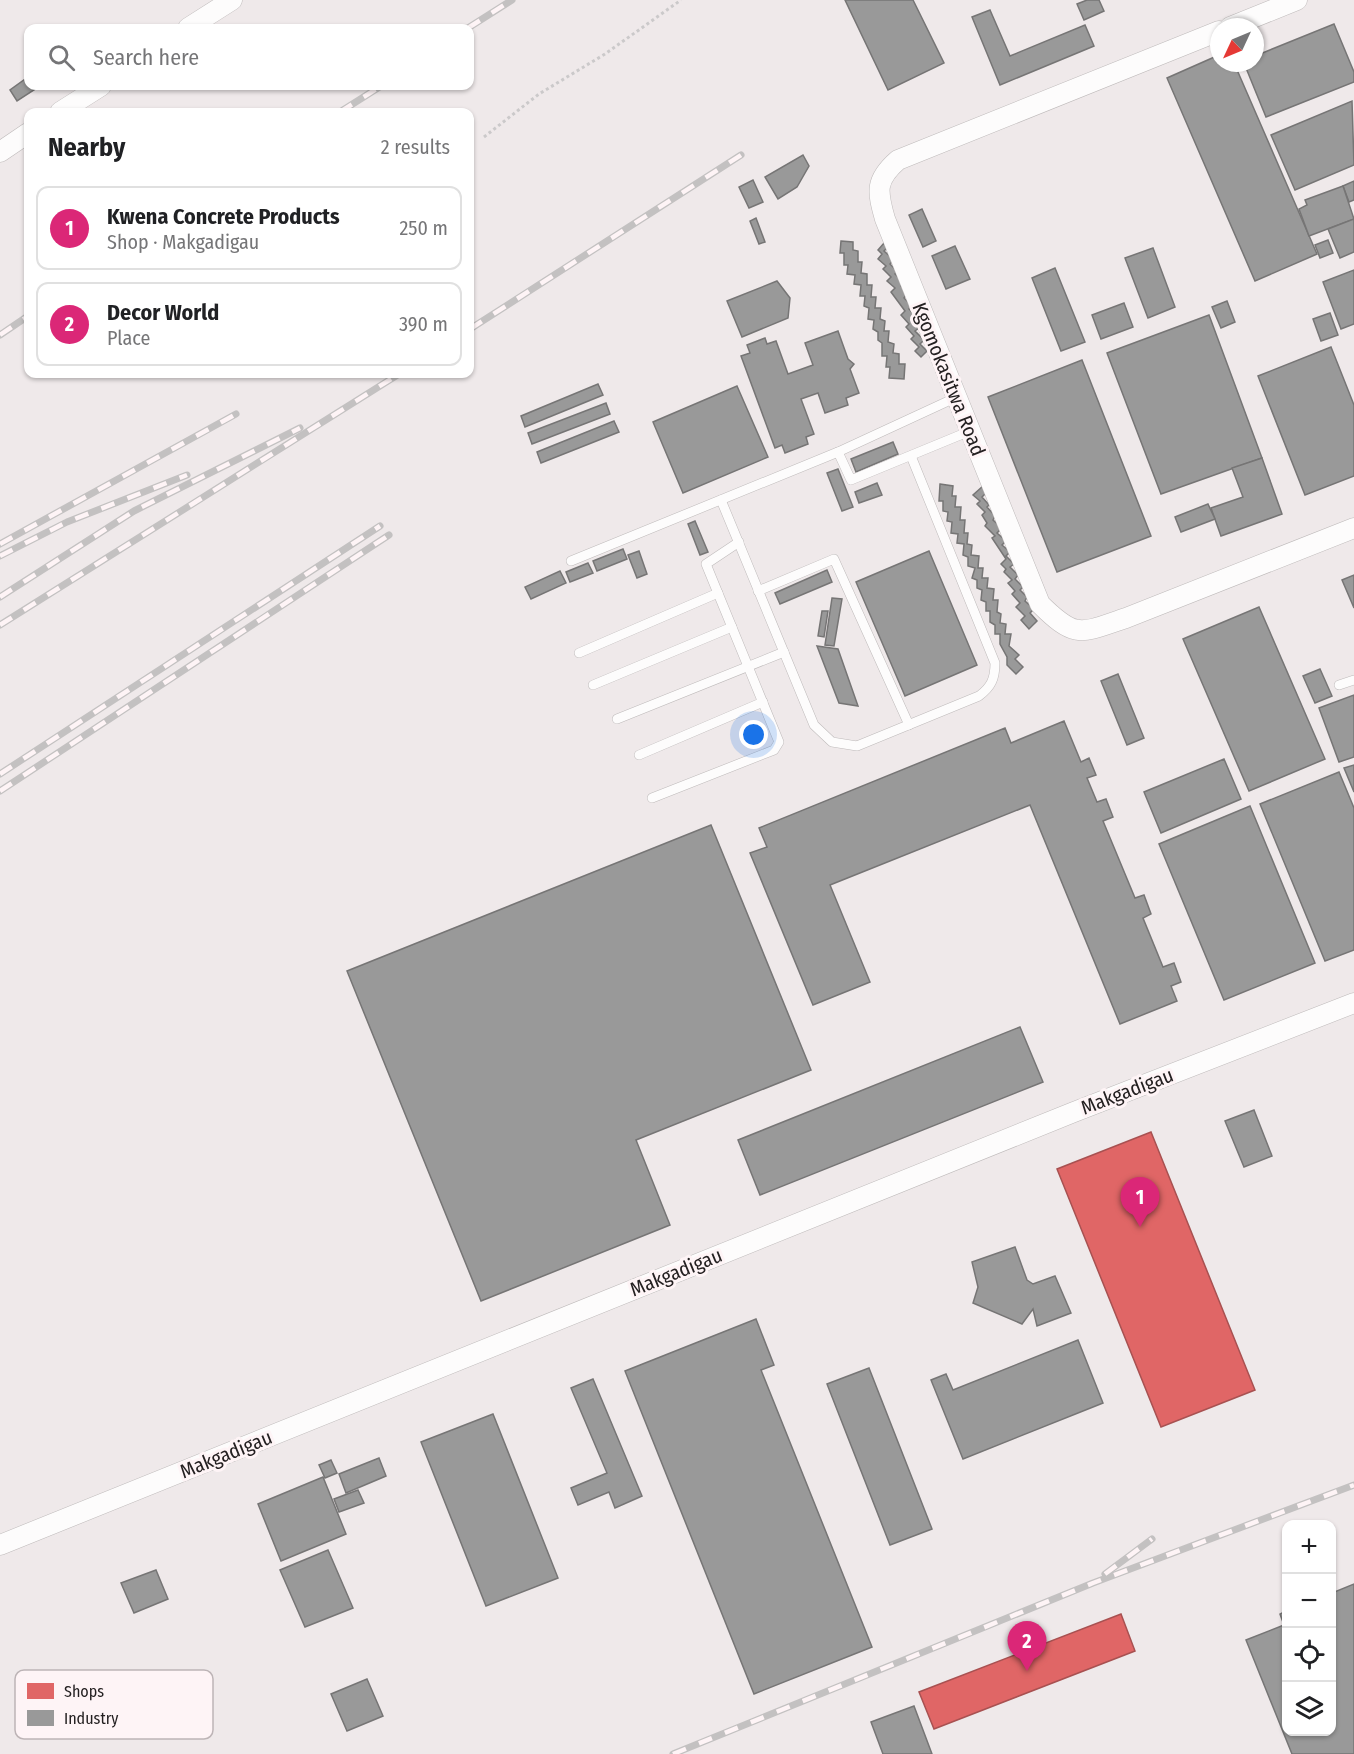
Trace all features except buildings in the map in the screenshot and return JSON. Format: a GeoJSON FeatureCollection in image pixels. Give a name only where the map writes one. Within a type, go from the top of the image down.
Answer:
{"type":"FeatureCollection","features":[{"type":"Feature","properties":{"kind":"street"},"geometry":{"type":"LineString","coordinates":[[194,24],[232,0]]}},
{"type":"Feature","properties":{"kind":"street"},"geometry":{"type":"LineString","coordinates":[[1252,18],[1297,0]]}},
{"type":"Feature","properties":{"kind":"street","name":"Kgomokasitwa Road"},"geometry":{"type":"LineString","coordinates":[[1210,35],[898,160],[887,170],[879,183],[885,219],[1040,604],[1063,627],[1087,631],[1126,618],[1354,528]]}},
{"type":"Feature","properties":{"kind":"street"},"geometry":{"type":"LineString","coordinates":[[66,108],[95,90]]}},
{"type":"Feature","properties":{"kind":"street"},"geometry":{"type":"LineString","coordinates":[[0,152],[24,136]]}},
{"type":"Feature","properties":{"kind":"street","name":"Makgadigau"},"geometry":{"type":"LineString","coordinates":[[0,1545],[1051,1121],[1354,1003]]}},
{"type":"Feature","properties":{"kind":"lane"},"geometry":{"type":"LineString","coordinates":[[571,561],[838,452],[957,397]]}},
{"type":"Feature","properties":{"kind":"lane"},"geometry":{"type":"LineString","coordinates":[[838,452],[851,480],[970,431]]}},
{"type":"Feature","properties":{"kind":"lane"},"geometry":{"type":"LineString","coordinates":[[721,500],[814,725],[832,742],[857,746],[979,696],[988,690],[995,677],[995,663],[911,456]]}},
{"type":"Feature","properties":{"kind":"lane"},"geometry":{"type":"LineString","coordinates":[[652,798],[774,750],[779,742],[706,564],[738,542]]}},
{"type":"Feature","properties":{"kind":"lane"},"geometry":{"type":"LineString","coordinates":[[758,591],[834,559],[909,725]]}},
{"type":"Feature","properties":{"kind":"lane"},"geometry":{"type":"LineString","coordinates":[[579,653],[718,593]]}},
{"type":"Feature","properties":{"kind":"lane"},"geometry":{"type":"LineString","coordinates":[[593,685],[732,627]]}},
{"type":"Feature","properties":{"kind":"lane"},"geometry":{"type":"LineString","coordinates":[[617,719],[784,652]]}},
{"type":"Feature","properties":{"kind":"lane"},"geometry":{"type":"LineString","coordinates":[[1339,685],[1354,680]]}},
{"type":"Feature","properties":{"kind":"lane"},"geometry":{"type":"LineString","coordinates":[[639,755],[763,702]]}},
{"type":"Feature","properties":{"kind":"path"},"geometry":{"type":"LineString","coordinates":[[484,137],[539,94],[605,54],[681,0]]}},
{"type":"Feature","properties":{"kind":"railway"},"geometry":{"type":"LineString","coordinates":[[474,24],[512,0]]}},
{"type":"Feature","properties":{"kind":"railway"},"geometry":{"type":"LineString","coordinates":[[346,108],[375,90]]}},
{"type":"Feature","properties":{"kind":"railway"},"geometry":{"type":"LineString","coordinates":[[474,326],[741,155]]}},
{"type":"Feature","properties":{"kind":"railway"},"geometry":{"type":"LineString","coordinates":[[0,335],[24,319]]}},
{"type":"Feature","properties":{"kind":"railway"},"geometry":{"type":"LineString","coordinates":[[0,625],[393,378]]}},
{"type":"Feature","properties":{"kind":"railway"},"geometry":{"type":"LineString","coordinates":[[0,544],[236,414]]}},
{"type":"Feature","properties":{"kind":"railway"},"geometry":{"type":"LineString","coordinates":[[0,597],[134,511],[300,428]]}},
{"type":"Feature","properties":{"kind":"railway"},"geometry":{"type":"LineString","coordinates":[[0,556],[67,522],[187,475]]}},
{"type":"Feature","properties":{"kind":"railway"},"geometry":{"type":"LineString","coordinates":[[0,774],[380,526]]}},
{"type":"Feature","properties":{"kind":"railway"},"geometry":{"type":"LineString","coordinates":[[0,791],[389,535]]}},
{"type":"Feature","properties":{"kind":"railway"},"geometry":{"type":"LineString","coordinates":[[673,1754],[1093,1583],[1354,1485]]}},
{"type":"Feature","properties":{"kind":"railway"},"geometry":{"type":"LineString","coordinates":[[1105,1574],[1152,1539]]}},
{"type":"Feature","properties":{"kind":"place","name":"Kwena Concrete Products"},"geometry":{"type":"Point","coordinates":[1140,1227]}},
{"type":"Feature","properties":{"kind":"place","name":"Decor World"},"geometry":{"type":"Point","coordinates":[1027,1671]}}]}
